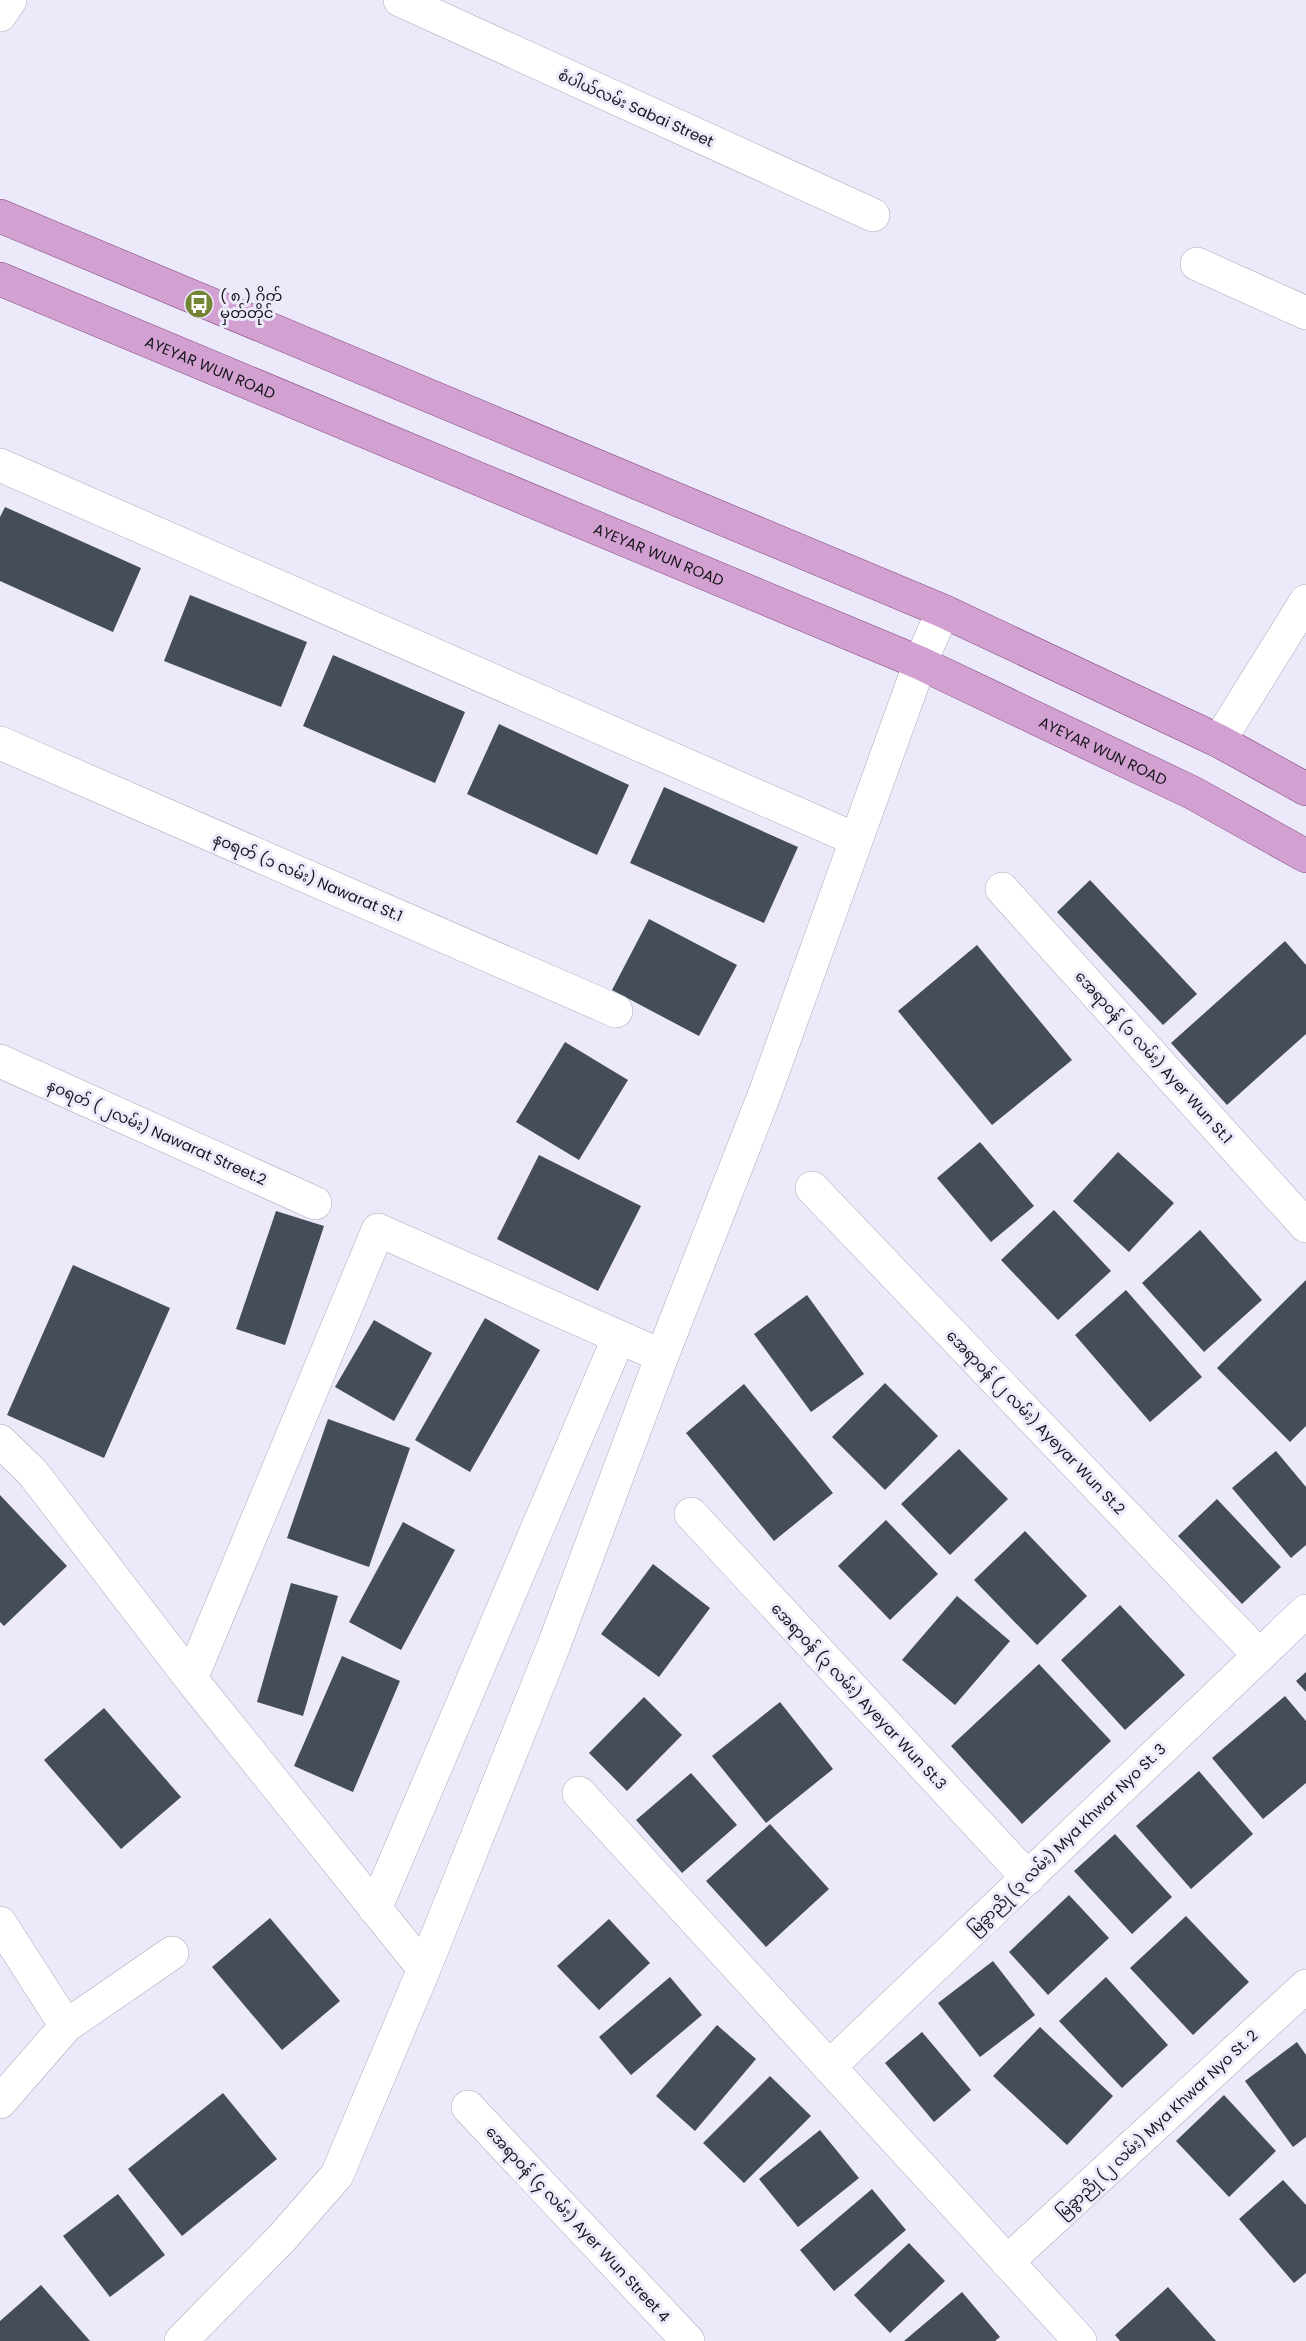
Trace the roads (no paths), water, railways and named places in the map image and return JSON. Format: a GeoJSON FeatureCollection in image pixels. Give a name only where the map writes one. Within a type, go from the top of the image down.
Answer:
{"type":"FeatureCollection","features":[{"type":"Feature","properties":{"kind":"main road"},"geometry":{"type":"LineString","coordinates":[[0,216],[944,610],[1219,741],[1306,789]]}},
{"type":"Feature","properties":{"kind":"main road","name":"AYEYAR WUN ROAD"},"geometry":{"type":"LineString","coordinates":[[0,279],[920,663],[1192,793],[1306,856]]}},
{"type":"Feature","properties":{"kind":"street"},"geometry":{"type":"LineString","coordinates":[[0,15],[10,0]]}},
{"type":"Feature","properties":{"kind":"street","name":"စံပါယ်လမ်း Sabai Street"},"geometry":{"type":"LineString","coordinates":[[400,0],[873,215]]}},
{"type":"Feature","properties":{"kind":"street"},"geometry":{"type":"LineString","coordinates":[[1197,264],[1306,313]]}},
{"type":"Feature","properties":{"kind":"street"},"geometry":{"type":"LineString","coordinates":[[0,465],[855,839]]}},
{"type":"Feature","properties":{"kind":"street"},"geometry":{"type":"LineString","coordinates":[[1219,741],[1306,602]]}},
{"type":"Feature","properties":{"kind":"street"},"geometry":{"type":"LineString","coordinates":[[181,2341],[282,2238],[337,2175],[424,1969],[554,1646],[662,1356],[765,1093],[920,663],[944,610]]}},
{"type":"Feature","properties":{"kind":"street","name":"နဝရတ် (၁ လမ်း) Nawarat St.1"},"geometry":{"type":"LineString","coordinates":[[0,743],[616,1011]]}},
{"type":"Feature","properties":{"kind":"street","name":"အေရာဝန် (၁ လမ်း) Ayer Wun St.1"},"geometry":{"type":"LineString","coordinates":[[1002,889],[1306,1226]]}},
{"type":"Feature","properties":{"kind":"street","name":"နဝရတ် ( ၂လမ်း) Nawarat Street.2"},"geometry":{"type":"LineString","coordinates":[[0,1061],[315,1203]]}},
{"type":"Feature","properties":{"kind":"street","name":"အေရာဝန် (၂ လမ်း) Ayeyar Wun St.2"},"geometry":{"type":"LineString","coordinates":[[812,1188],[1259,1655]]}},
{"type":"Feature","properties":{"kind":"street"},"geometry":{"type":"LineString","coordinates":[[191,1679],[378,1230],[662,1356]]}},
{"type":"Feature","properties":{"kind":"street"},"geometry":{"type":"LineString","coordinates":[[375,1909],[619,1337]]}},
{"type":"Feature","properties":{"kind":"street"},"geometry":{"type":"LineString","coordinates":[[0,1441],[33,1473],[191,1679],[424,1969]]}},
{"type":"Feature","properties":{"kind":"street","name":"အေရာဝန် (၃ လမ်း) Ayeyar Wun St.3"},"geometry":{"type":"LineString","coordinates":[[691,1514],[1028,1878]]}},
{"type":"Feature","properties":{"kind":"street","name":"မြခွာညို (၃ လမ်း) Mya Khwar Nyo St. 3"},"geometry":{"type":"LineString","coordinates":[[830,2067],[1306,1611]]}},
{"type":"Feature","properties":{"kind":"street"},"geometry":{"type":"LineString","coordinates":[[579,1793],[1080,2341]]}},
{"type":"Feature","properties":{"kind":"street"},"geometry":{"type":"LineString","coordinates":[[0,1923],[66,2026]]}},
{"type":"Feature","properties":{"kind":"street"},"geometry":{"type":"LineString","coordinates":[[0,2102],[66,2026],[172,1953]]}},
{"type":"Feature","properties":{"kind":"street","name":"မြခွာညို (၂ လမ်း) Mya Khwar Nyo St. 2"},"geometry":{"type":"LineString","coordinates":[[1007,2262],[1306,1986]]}},
{"type":"Feature","properties":{"kind":"street","name":"အေရာဝန် (၄ လမ်း) Ayer Wun Street 4"},"geometry":{"type":"LineString","coordinates":[[468,2108],[688,2341]]}},
{"type":"Feature","properties":{"kind":"place","name":"( ၈ ) ဂိတ် မှတ်တိုင်"},"geometry":{"type":"Point","coordinates":[199,304]}}]}
